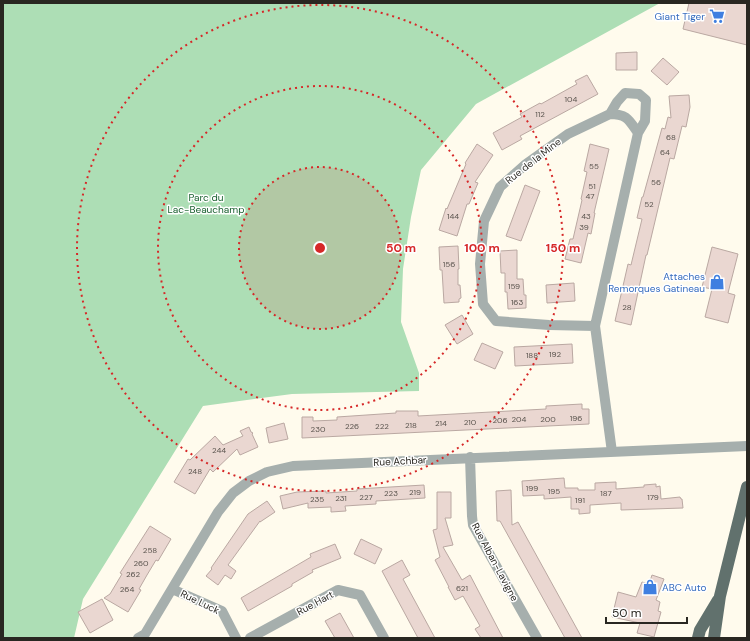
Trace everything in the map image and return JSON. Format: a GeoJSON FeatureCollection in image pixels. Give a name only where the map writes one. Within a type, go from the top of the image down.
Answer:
{"type":"FeatureCollection","features":[{"type":"Feature","properties":{"kind":"main road"},"geometry":{"type":"LineString","coordinates":[[714,638],[720,596],[747,487]]}},
{"type":"Feature","properties":{"kind":"main road"},"geometry":{"type":"LineString","coordinates":[[698,638],[700,630],[720,596]]}},
{"type":"Feature","properties":{"kind":"street","name":"Rue de la Mine"},"geometry":{"type":"LineString","coordinates":[[594,326],[549,325],[496,321],[483,304],[480,264],[484,221],[500,187],[526,164],[568,134],[610,114],[617,102],[626,93],[639,94],[646,100],[645,121],[638,133],[594,326],[612,452]]}},
{"type":"Feature","properties":{"kind":"street"},"geometry":{"type":"LineString","coordinates":[[610,114],[620,114],[629,120],[638,133]]}},
{"type":"Feature","properties":{"kind":"street","name":"Rue Achbar"},"geometry":{"type":"LineString","coordinates":[[138,638],[145,634],[218,512],[233,493],[249,481],[267,472],[293,466],[470,457],[747,446]]}},
{"type":"Feature","properties":{"kind":"street","name":"Rue Alban-Lavigne"},"geometry":{"type":"LineString","coordinates":[[470,457],[473,525],[537,638]]}},
{"type":"Feature","properties":{"kind":"street","name":"Rue Luck"},"geometry":{"type":"LineString","coordinates":[[172,589],[222,611],[236,638]]}},
{"type":"Feature","properties":{"kind":"street","name":"Rue Hart"},"geometry":{"type":"LineString","coordinates":[[250,638],[338,590],[360,595],[384,638]]}},
{"type":"Feature","properties":{"kind":"green space","name":"Parc du Lac-Beauchamp"},"geometry":{"type":"Polygon","coordinates":[[[3,3],[660,3],[476,104],[421,170],[411,217],[403,269],[401,322],[419,373],[419,391],[292,394],[203,406],[83,599],[74,638],[3,638],[3,3]]]}},
{"type":"Feature","properties":{"kind":"building","name":"Giant Tiger"},"geometry":{"type":"Polygon","coordinates":[[[689,3],[747,3],[747,45],[683,29],[689,3]]]}},
{"type":"Feature","properties":{"kind":"building"},"geometry":{"type":"Polygon","coordinates":[[[637,52],[637,70],[616,70],[616,53],[637,52]]]}},
{"type":"Feature","properties":{"kind":"building"},"geometry":{"type":"Polygon","coordinates":[[[663,58],[679,72],[667,85],[651,71],[663,58]]]}},
{"type":"Feature","properties":{"kind":"building"},"geometry":{"type":"Polygon","coordinates":[[[587,75],[598,94],[520,136],[522,139],[502,150],[493,133],[522,117],[520,114],[577,84],[575,81],[587,75]]]}},
{"type":"Feature","properties":{"kind":"building"},"geometry":{"type":"Polygon","coordinates":[[[689,95],[690,107],[686,127],[682,126],[674,159],[670,158],[646,255],[631,325],[615,321],[628,264],[631,265],[642,219],[637,218],[642,197],[662,128],[665,129],[668,117],[671,118],[669,96],[689,95]]]}},
{"type":"Feature","properties":{"kind":"building"},"geometry":{"type":"Polygon","coordinates":[[[477,144],[493,155],[475,182],[478,183],[469,204],[467,204],[457,236],[439,230],[446,208],[447,209],[466,164],[465,163],[477,144]]]}},
{"type":"Feature","properties":{"kind":"building"},"geometry":{"type":"Polygon","coordinates":[[[590,144],[609,149],[594,213],[591,234],[588,233],[581,263],[565,259],[570,239],[573,239],[582,200],[587,172],[584,171],[590,144]]]}},
{"type":"Feature","properties":{"kind":"building"},"geometry":{"type":"Polygon","coordinates":[[[525,185],[540,191],[521,241],[506,236],[525,185]]]}},
{"type":"Feature","properties":{"kind":"building"},"geometry":{"type":"Polygon","coordinates":[[[458,246],[458,285],[460,285],[461,298],[459,299],[459,302],[444,303],[439,247],[458,246]]]}},
{"type":"Feature","properties":{"kind":"building","name":"Attaches Remorques Gatineau"},"geometry":{"type":"Polygon","coordinates":[[[712,247],[738,254],[728,293],[735,295],[728,323],[705,317],[712,289],[702,287],[712,247]]]}},
{"type":"Feature","properties":{"kind":"building"},"geometry":{"type":"Polygon","coordinates":[[[517,250],[517,279],[523,279],[524,295],[526,295],[526,308],[508,309],[507,292],[505,292],[505,273],[501,273],[500,251],[517,250]]]}},
{"type":"Feature","properties":{"kind":"building"},"geometry":{"type":"Polygon","coordinates":[[[574,283],[575,301],[547,303],[546,285],[574,283]]]}},
{"type":"Feature","properties":{"kind":"building"},"geometry":{"type":"Polygon","coordinates":[[[462,315],[473,334],[457,344],[445,325],[462,315]]]}},
{"type":"Feature","properties":{"kind":"building"},"geometry":{"type":"Polygon","coordinates":[[[482,343],[503,352],[495,369],[474,360],[482,343]]]}},
{"type":"Feature","properties":{"kind":"building"},"geometry":{"type":"Polygon","coordinates":[[[572,344],[573,363],[515,366],[514,347],[572,344]]]}},
{"type":"Feature","properties":{"kind":"building"},"geometry":{"type":"Polygon","coordinates":[[[582,404],[582,409],[589,409],[589,424],[302,438],[302,417],[313,417],[313,421],[337,420],[337,417],[396,413],[396,411],[418,411],[418,416],[546,409],[546,406],[582,404]]]}},
{"type":"Feature","properties":{"kind":"building"},"geometry":{"type":"Polygon","coordinates":[[[284,423],[288,439],[269,443],[266,428],[284,423]]]}},
{"type":"Feature","properties":{"kind":"building"},"geometry":{"type":"Polygon","coordinates":[[[249,427],[258,447],[240,455],[237,449],[213,472],[210,469],[195,494],[174,482],[188,459],[190,460],[215,436],[223,445],[243,436],[240,431],[249,427]]]}},
{"type":"Feature","properties":{"kind":"building"},"geometry":{"type":"Polygon","coordinates":[[[564,478],[565,488],[578,488],[578,490],[595,490],[595,483],[616,482],[616,489],[644,487],[644,485],[656,484],[656,487],[660,486],[661,499],[680,497],[682,499],[683,508],[621,510],[621,503],[590,505],[590,513],[579,514],[579,509],[571,509],[571,497],[544,499],[544,495],[523,496],[522,481],[564,478]]]}},
{"type":"Feature","properties":{"kind":"building"},"geometry":{"type":"Polygon","coordinates":[[[424,485],[425,498],[376,501],[376,504],[345,506],[346,511],[331,512],[331,507],[308,508],[308,503],[283,509],[280,496],[297,492],[326,491],[326,493],[357,491],[357,489],[424,485]]]}},
{"type":"Feature","properties":{"kind":"building"},"geometry":{"type":"Polygon","coordinates":[[[511,490],[512,525],[518,522],[582,638],[565,638],[500,521],[497,521],[496,491],[511,490]]]}},
{"type":"Feature","properties":{"kind":"building"},"geometry":{"type":"Polygon","coordinates":[[[437,492],[451,492],[451,518],[445,518],[453,545],[443,547],[462,580],[470,575],[503,638],[481,638],[475,629],[480,626],[463,596],[455,600],[435,560],[440,557],[433,530],[437,529],[437,492]]]}},
{"type":"Feature","properties":{"kind":"building"},"geometry":{"type":"Polygon","coordinates":[[[267,501],[275,512],[260,521],[228,565],[236,571],[231,579],[225,575],[218,585],[206,576],[248,514],[267,501]]]}},
{"type":"Feature","properties":{"kind":"building"},"geometry":{"type":"Polygon","coordinates":[[[150,526],[171,539],[158,561],[156,560],[147,575],[139,589],[141,590],[128,612],[104,598],[110,594],[122,574],[120,573],[150,526]]]}},
{"type":"Feature","properties":{"kind":"building"},"geometry":{"type":"Polygon","coordinates":[[[361,539],[382,549],[375,564],[354,554],[361,539]]]}},
{"type":"Feature","properties":{"kind":"building"},"geometry":{"type":"Polygon","coordinates":[[[335,544],[341,558],[312,570],[313,572],[292,584],[292,586],[248,611],[241,598],[311,557],[310,554],[335,544]]]}},
{"type":"Feature","properties":{"kind":"building"},"geometry":{"type":"Polygon","coordinates":[[[402,560],[410,575],[403,579],[435,638],[418,638],[382,571],[402,560]]]}},
{"type":"Feature","properties":{"kind":"building"},"geometry":{"type":"Polygon","coordinates":[[[652,575],[664,579],[656,600],[660,602],[658,611],[661,612],[654,637],[637,633],[640,623],[612,617],[618,592],[636,597],[642,582],[649,584],[652,575]]]}},
{"type":"Feature","properties":{"kind":"building"},"geometry":{"type":"Polygon","coordinates":[[[102,599],[113,620],[90,633],[78,612],[102,599]]]}},
{"type":"Feature","properties":{"kind":"building"},"geometry":{"type":"Polygon","coordinates":[[[340,613],[354,638],[335,638],[325,621],[340,613]]]}},
{"type":"Feature","properties":{"kind":"place","name":"Giant Tiger"},"geometry":{"type":"Point","coordinates":[717,16]}},
{"type":"Feature","properties":{"kind":"place","name":"Attaches Remorques Gatineau"},"geometry":{"type":"Point","coordinates":[717,282]}},
{"type":"Feature","properties":{"kind":"place","name":"ABC Auto"},"geometry":{"type":"Point","coordinates":[650,587]}}]}
